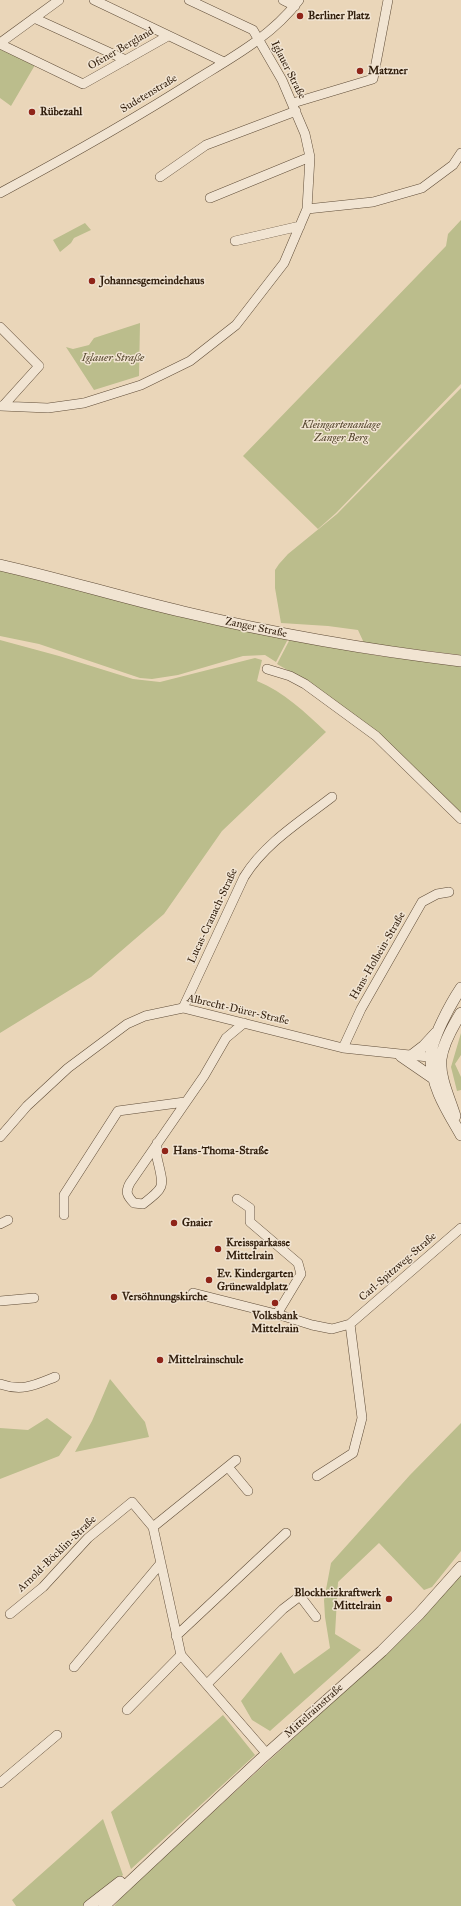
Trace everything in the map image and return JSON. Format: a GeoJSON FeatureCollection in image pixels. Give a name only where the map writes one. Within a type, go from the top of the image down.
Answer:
{"type":"FeatureCollection","features":[{"type":"Feature","properties":{"kind":"street"},"geometry":{"type":"LineString","coordinates":[[0,44],[59,0]]}},
{"type":"Feature","properties":{"kind":"street"},"geometry":{"type":"LineString","coordinates":[[94,0],[224,62]]}},
{"type":"Feature","properties":{"kind":"street","name":"Iglauer Straße"},"geometry":{"type":"LineString","coordinates":[[2,406],[48,408],[84,403],[141,385],[190,361],[236,325],[284,263],[307,209],[310,157],[305,134],[282,80],[253,30],[189,0]]}},
{"type":"Feature","properties":{"kind":"street"},"geometry":{"type":"LineString","coordinates":[[283,0],[297,3]]}},
{"type":"Feature","properties":{"kind":"street"},"geometry":{"type":"LineString","coordinates":[[294,107],[373,79],[388,0]]}},
{"type":"Feature","properties":{"kind":"street","name":"Sudetenstraße"},"geometry":{"type":"LineString","coordinates":[[0,193],[66,158],[224,62],[281,21],[297,3]]}},
{"type":"Feature","properties":{"kind":"street"},"geometry":{"type":"LineString","coordinates":[[34,18],[126,60]]}},
{"type":"Feature","properties":{"kind":"street","name":"Ofener Bergland"},"geometry":{"type":"LineString","coordinates":[[0,44],[83,84],[168,36]]}},
{"type":"Feature","properties":{"kind":"street","name":"Iglauer Straße"},"geometry":{"type":"LineString","coordinates":[[160,177],[206,145],[294,107]]}},
{"type":"Feature","properties":{"kind":"street"},"geometry":{"type":"LineString","coordinates":[[307,209],[373,202],[422,188],[453,165],[461,153]]}},
{"type":"Feature","properties":{"kind":"street"},"geometry":{"type":"LineString","coordinates":[[210,198],[310,157]]}},
{"type":"Feature","properties":{"kind":"street"},"geometry":{"type":"LineString","coordinates":[[235,241],[300,226]]}},
{"type":"Feature","properties":{"kind":"street","name":"Iglauer Straße"},"geometry":{"type":"LineString","coordinates":[[0,327],[39,366],[2,406]]}},
{"type":"Feature","properties":{"kind":"street","name":"Zanger Straße"},"geometry":{"type":"LineString","coordinates":[[0,560],[54,577],[183,612],[290,635],[415,656],[461,661]]}},
{"type":"Feature","properties":{"kind":"street","name":"Zanger Straße"},"geometry":{"type":"LineString","coordinates":[[0,565],[54,577]]}},
{"type":"Feature","properties":{"kind":"street"},"geometry":{"type":"LineString","coordinates":[[267,669],[290,676],[305,684],[376,736],[461,819]]}},
{"type":"Feature","properties":{"kind":"street","name":"Lucas-Cranach-Straße"},"geometry":{"type":"LineString","coordinates":[[183,1008],[244,877],[252,863],[267,848],[332,797]]}},
{"type":"Feature","properties":{"kind":"street","name":"Hans-Holbein-Straße"},"geometry":{"type":"LineString","coordinates":[[343,1048],[361,1009],[422,902],[437,894],[449,892]]}},
{"type":"Feature","properties":{"kind":"street"},"geometry":{"type":"LineString","coordinates":[[433,1078],[406,1056],[424,1046],[439,1029],[461,988]]}},
{"type":"Feature","properties":{"kind":"street","name":"Albrecht-Dürer-Straße"},"geometry":{"type":"LineString","coordinates":[[0,1137],[27,1106],[68,1068],[127,1024],[145,1016],[183,1008],[343,1048],[406,1056],[436,1058]]}},
{"type":"Feature","properties":{"kind":"street"},"geometry":{"type":"LineString","coordinates":[[436,1058],[461,1013]]}},
{"type":"Feature","properties":{"kind":"street"},"geometry":{"type":"LineString","coordinates":[[157,1143],[157,1161],[163,1180],[162,1187],[148,1200],[138,1204],[129,1198],[126,1190],[157,1143],[218,1055],[226,1038],[244,1023]]}},
{"type":"Feature","properties":{"kind":"street"},"geometry":{"type":"LineString","coordinates":[[439,1029],[433,1078],[440,1098],[461,1135]]}},
{"type":"Feature","properties":{"kind":"street"},"geometry":{"type":"LineString","coordinates":[[436,1058],[461,1135]]}},
{"type":"Feature","properties":{"kind":"street"},"geometry":{"type":"LineString","coordinates":[[64,1216],[64,1195],[118,1111],[185,1102]]}},
{"type":"Feature","properties":{"kind":"street"},"geometry":{"type":"LineString","coordinates":[[237,1199],[250,1208],[250,1222],[298,1263],[301,1274],[277,1314]]}},
{"type":"Feature","properties":{"kind":"street","name":"Carl-Spitzweg-Straße"},"geometry":{"type":"LineString","coordinates":[[193,1294],[332,1329],[350,1324],[461,1228]]}},
{"type":"Feature","properties":{"kind":"street"},"geometry":{"type":"LineString","coordinates":[[0,1301],[34,1298]]}},
{"type":"Feature","properties":{"kind":"street"},"geometry":{"type":"LineString","coordinates":[[318,1476],[353,1452],[362,1418],[350,1324]]}},
{"type":"Feature","properties":{"kind":"street"},"geometry":{"type":"LineString","coordinates":[[0,1384],[12,1388],[32,1387],[55,1377]]}},
{"type":"Feature","properties":{"kind":"street"},"geometry":{"type":"LineString","coordinates":[[152,1527],[236,1460]]}},
{"type":"Feature","properties":{"kind":"street"},"geometry":{"type":"LineString","coordinates":[[228,1467],[248,1491]]}},
{"type":"Feature","properties":{"kind":"street","name":"Arnold-Böcklin-Straße"},"geometry":{"type":"LineString","coordinates":[[10,1614],[43,1587],[88,1538],[132,1502],[152,1527],[181,1655],[266,1754]]}},
{"type":"Feature","properties":{"kind":"street"},"geometry":{"type":"LineString","coordinates":[[176,1636],[286,1532]]}},
{"type":"Feature","properties":{"kind":"street"},"geometry":{"type":"LineString","coordinates":[[74,1667],[161,1563]]}},
{"type":"Feature","properties":{"kind":"street","name":"Mittelrainstraße"},"geometry":{"type":"LineString","coordinates":[[104,1906],[266,1754],[382,1651],[419,1614],[461,1567]]}},
{"type":"Feature","properties":{"kind":"street"},"geometry":{"type":"LineString","coordinates":[[207,1684],[283,1609],[300,1596],[316,1617]]}},
{"type":"Feature","properties":{"kind":"street"},"geometry":{"type":"LineString","coordinates":[[127,1710],[181,1655]]}},
{"type":"Feature","properties":{"kind":"street"},"geometry":{"type":"LineString","coordinates":[[0,1783],[57,1735]]}},
{"type":"Feature","properties":{"kind":"street","name":"Mittelrainstraße"},"geometry":{"type":"LineString","coordinates":[[88,1906],[162,1850]]}},
{"type":"Feature","properties":{"kind":"green space"},"geometry":{"type":"Polygon","coordinates":[[[0,49],[35,65],[11,106],[0,98],[0,49]]]}},
{"type":"Feature","properties":{"kind":"green space","name":"Kleingartenanlage Zanger Berg"},"geometry":{"type":"Polygon","coordinates":[[[461,220],[461,384],[336,513],[318,529],[243,456],[446,246],[448,234],[461,220]]]}},
{"type":"Feature","properties":{"kind":"green space"},"geometry":{"type":"Polygon","coordinates":[[[85,223],[91,230],[74,238],[71,243],[60,252],[53,240],[85,223]]]}},
{"type":"Feature","properties":{"kind":"green space","name":"Iglauer Straße"},"geometry":{"type":"Polygon","coordinates":[[[140,323],[139,376],[94,390],[66,347],[73,349],[89,345],[94,338],[140,323]]]}},
{"type":"Feature","properties":{"kind":"green space"},"geometry":{"type":"Polygon","coordinates":[[[461,388],[461,655],[364,643],[358,630],[328,626],[281,623],[275,588],[275,570],[279,564],[288,554],[337,514],[461,388]]]}},
{"type":"Feature","properties":{"kind":"green space"},"geometry":{"type":"Polygon","coordinates":[[[0,570],[288,639],[276,662],[265,655],[243,656],[178,675],[152,679],[140,678],[39,644],[0,636],[0,570]]]}},
{"type":"Feature","properties":{"kind":"green space"},"geometry":{"type":"Polygon","coordinates":[[[290,639],[379,656],[461,664],[461,818],[376,735],[296,675],[277,664],[290,639]]]}},
{"type":"Feature","properties":{"kind":"green space"},"geometry":{"type":"Polygon","coordinates":[[[0,640],[59,656],[133,679],[160,682],[255,658],[262,660],[257,681],[285,697],[326,732],[222,831],[164,914],[91,977],[0,1033],[0,640]]]}},
{"type":"Feature","properties":{"kind":"green space"},"geometry":{"type":"Polygon","coordinates":[[[461,1033],[461,1055],[455,1064],[461,1077],[461,1090],[457,1091],[451,1067],[461,1033]]]}},
{"type":"Feature","properties":{"kind":"green space"},"geometry":{"type":"Polygon","coordinates":[[[110,1379],[145,1422],[149,1437],[75,1452],[92,1421],[110,1379]]]}},
{"type":"Feature","properties":{"kind":"green space"},"geometry":{"type":"Polygon","coordinates":[[[47,1418],[72,1437],[59,1456],[0,1479],[0,1428],[28,1430],[47,1418]]]}},
{"type":"Feature","properties":{"kind":"green space"},"geometry":{"type":"Polygon","coordinates":[[[461,1423],[461,1551],[432,1587],[424,1590],[379,1543],[338,1582],[335,1634],[361,1650],[270,1731],[252,1720],[241,1701],[281,1652],[294,1674],[330,1648],[324,1600],[331,1563],[410,1475],[461,1423]]]}},
{"type":"Feature","properties":{"kind":"green space"},"geometry":{"type":"Polygon","coordinates":[[[461,1574],[461,1906],[114,1906],[128,1890],[417,1625],[461,1574]]]}},
{"type":"Feature","properties":{"kind":"green space"},"geometry":{"type":"Polygon","coordinates":[[[223,1715],[255,1755],[131,1869],[111,1812],[223,1715]]]}},
{"type":"Feature","properties":{"kind":"green space"},"geometry":{"type":"Polygon","coordinates":[[[103,1819],[123,1875],[84,1906],[16,1906],[12,1900],[103,1819]]]}},
{"type":"Feature","properties":{"kind":"place","name":"Berliner Platz"},"geometry":{"type":"Point","coordinates":[300,16]}},
{"type":"Feature","properties":{"kind":"place","name":"Matzner"},"geometry":{"type":"Point","coordinates":[360,71]}},
{"type":"Feature","properties":{"kind":"place","name":"Rübezahl"},"geometry":{"type":"Point","coordinates":[32,112]}},
{"type":"Feature","properties":{"kind":"place","name":"Johannesgemeindehaus"},"geometry":{"type":"Point","coordinates":[92,281]}},
{"type":"Feature","properties":{"kind":"place","name":"Hans-Thoma-Straße"},"geometry":{"type":"Point","coordinates":[165,1151]}},
{"type":"Feature","properties":{"kind":"place","name":"Gnaier"},"geometry":{"type":"Point","coordinates":[174,1223]}},
{"type":"Feature","properties":{"kind":"place","name":"Kreissparkasse Mittelrain"},"geometry":{"type":"Point","coordinates":[218,1249]}},
{"type":"Feature","properties":{"kind":"place","name":"Ev. Kindergarten Grünewaldplatz"},"geometry":{"type":"Point","coordinates":[209,1280]}},
{"type":"Feature","properties":{"kind":"place","name":"Versöhnungskirche"},"geometry":{"type":"Point","coordinates":[114,1297]}},
{"type":"Feature","properties":{"kind":"place","name":"Volksbank Mittelrain"},"geometry":{"type":"Point","coordinates":[275,1303]}},
{"type":"Feature","properties":{"kind":"place","name":"Mittelrainschule"},"geometry":{"type":"Point","coordinates":[160,1360]}},
{"type":"Feature","properties":{"kind":"place","name":"Blockheizkraftwerk Mittelrain"},"geometry":{"type":"Point","coordinates":[389,1599]}}]}
